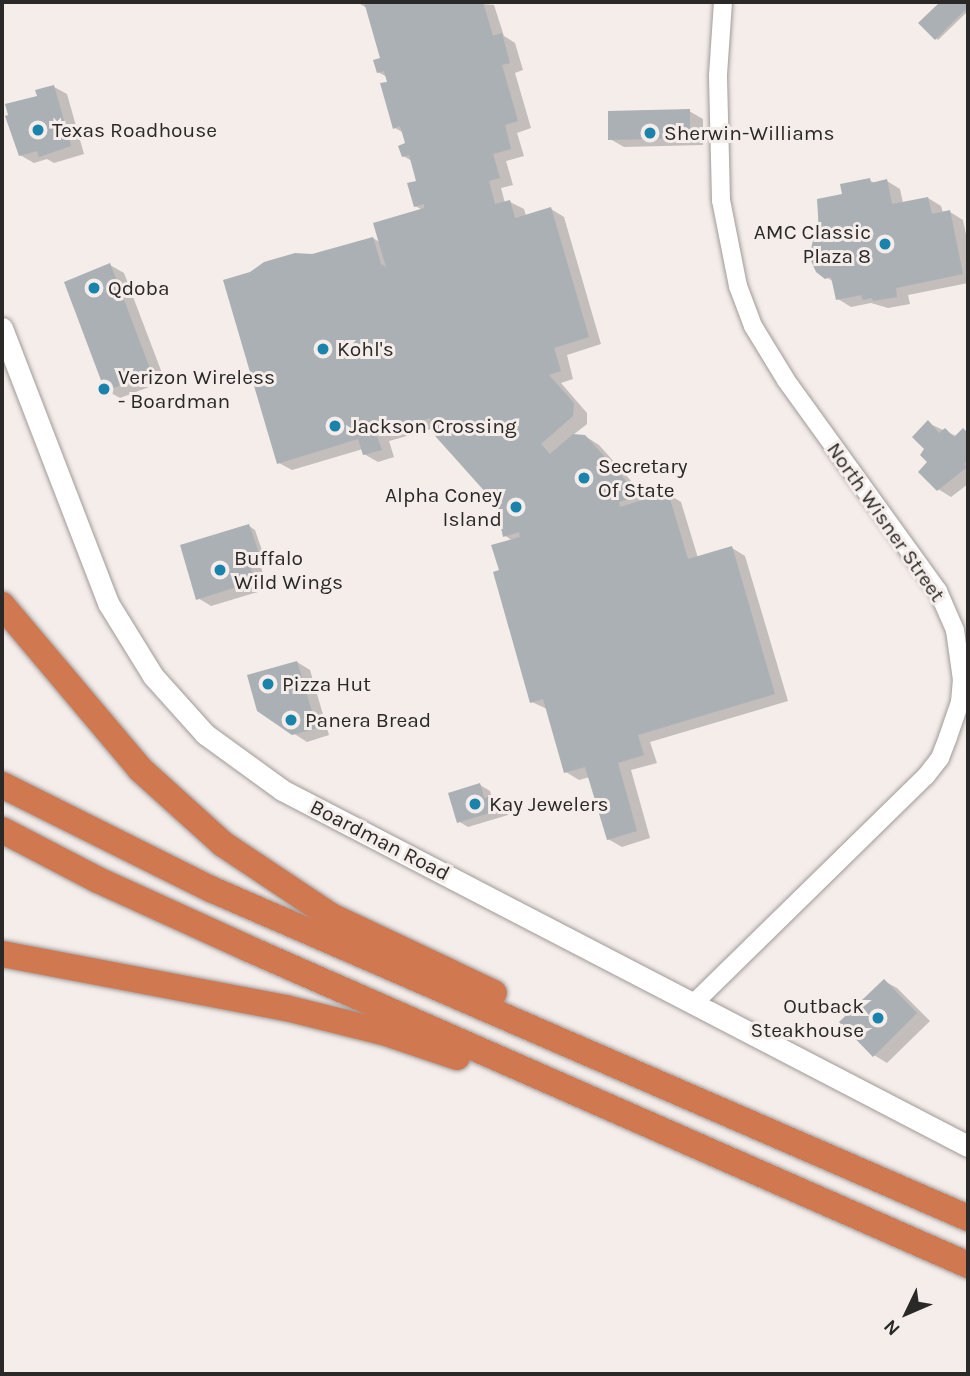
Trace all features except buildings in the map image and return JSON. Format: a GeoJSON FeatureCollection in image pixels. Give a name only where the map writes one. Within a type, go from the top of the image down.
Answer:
{"type":"FeatureCollection","features":[{"type":"Feature","properties":{"kind":"highway"},"geometry":{"type":"LineString","coordinates":[[2,605],[140,769],[193,820],[244,860],[292,893],[355,928],[525,1008],[688,1095]]}},
{"type":"Feature","properties":{"kind":"highway"},"geometry":{"type":"LineString","coordinates":[[2,785],[213,890],[968,1218]]}},
{"type":"Feature","properties":{"kind":"highway"},"geometry":{"type":"LineString","coordinates":[[2,830],[192,924],[968,1265]]}},
{"type":"Feature","properties":{"kind":"highway"},"geometry":{"type":"LineString","coordinates":[[2,954],[274,1006],[383,1032],[733,1160]]}},
{"type":"Feature","properties":{"kind":"main road","name":"Boardman Road"},"geometry":{"type":"LineString","coordinates":[[2,328],[108,603],[153,676],[205,734],[282,790],[968,1146]]}},
{"type":"Feature","properties":{"kind":"street","name":"North Wisner Street"},"geometry":{"type":"LineString","coordinates":[[694,1003],[926,776],[940,758],[948,737],[960,702],[962,680],[957,637],[937,591],[786,380],[753,326],[737,286],[721,200],[718,75],[723,2]]}},
{"type":"Feature","properties":{"kind":"place","name":"Texas Roadhouse"},"geometry":{"type":"Point","coordinates":[38,130]}},
{"type":"Feature","properties":{"kind":"place","name":"Sherwin-Williams"},"geometry":{"type":"Point","coordinates":[650,133]}},
{"type":"Feature","properties":{"kind":"place","name":"AMC Classic Plaza 8"},"geometry":{"type":"Point","coordinates":[885,244]}},
{"type":"Feature","properties":{"kind":"place","name":"Qdoba"},"geometry":{"type":"Point","coordinates":[94,288]}},
{"type":"Feature","properties":{"kind":"place","name":"Kohl's"},"geometry":{"type":"Point","coordinates":[323,349]}},
{"type":"Feature","properties":{"kind":"place","name":"Verizon Wireless - Boardman"},"geometry":{"type":"Point","coordinates":[104,389]}},
{"type":"Feature","properties":{"kind":"place","name":"Jackson Crossing"},"geometry":{"type":"Point","coordinates":[335,426]}},
{"type":"Feature","properties":{"kind":"place","name":"Secretary Of State"},"geometry":{"type":"Point","coordinates":[584,478]}},
{"type":"Feature","properties":{"kind":"place","name":"Alpha Coney Island"},"geometry":{"type":"Point","coordinates":[516,507]}},
{"type":"Feature","properties":{"kind":"place","name":"Buffalo Wild Wings"},"geometry":{"type":"Point","coordinates":[220,570]}},
{"type":"Feature","properties":{"kind":"place","name":"Pizza Hut"},"geometry":{"type":"Point","coordinates":[268,684]}},
{"type":"Feature","properties":{"kind":"place","name":"Panera Bread"},"geometry":{"type":"Point","coordinates":[291,720]}},
{"type":"Feature","properties":{"kind":"place","name":"Kay Jewelers"},"geometry":{"type":"Point","coordinates":[475,804]}},
{"type":"Feature","properties":{"kind":"place","name":"Outback Steakhouse"},"geometry":{"type":"Point","coordinates":[878,1018]}}]}
